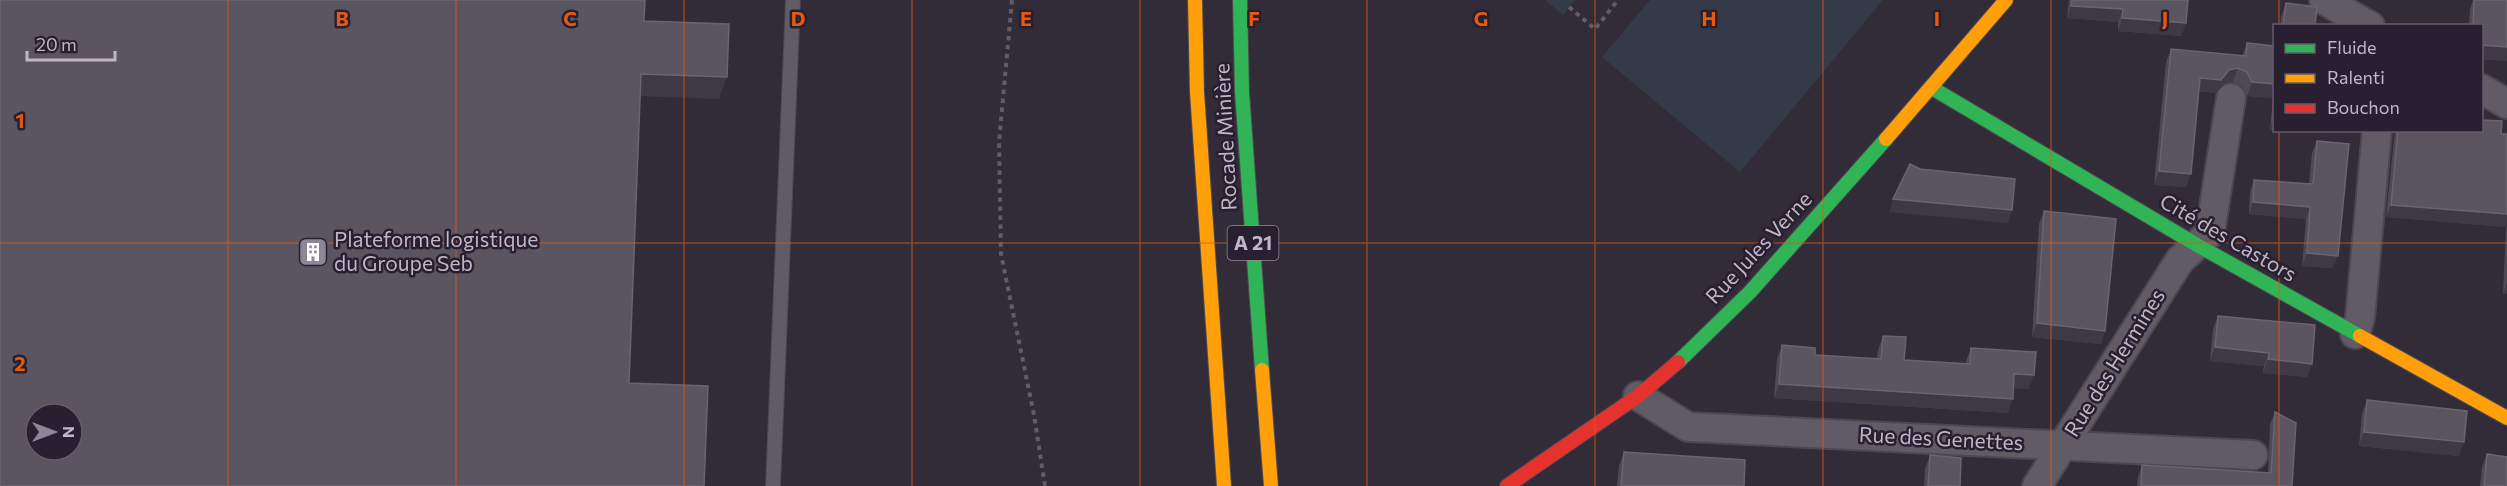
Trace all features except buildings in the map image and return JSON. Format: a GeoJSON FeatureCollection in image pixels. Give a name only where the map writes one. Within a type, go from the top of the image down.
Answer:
{"type":"FeatureCollection","features":[{"type":"Feature","properties":{"kind":"main road","name":"Rocade Minière"},"geometry":{"type":"LineString","coordinates":[[1196,0],[1197,92],[1224,486]]}},
{"type":"Feature","properties":{"kind":"main road","name":"Rocade Minière"},"geometry":{"type":"LineString","coordinates":[[1240,0],[1242,92],[1271,486]]}},
{"type":"Feature","properties":{"kind":"main road","name":"Rue Jules Verne"},"geometry":{"type":"LineString","coordinates":[[1507,486],[1638,396],[1691,351],[1750,292],[1932,88],[2006,0]]}},
{"type":"Feature","properties":{"kind":"main road","name":"Cité des Castors"},"geometry":{"type":"LineString","coordinates":[[1932,88],[2197,245],[2507,418]]}},
{"type":"Feature","properties":{"kind":"street"},"geometry":{"type":"LineString","coordinates":[[2324,0],[2366,24]]}},
{"type":"Feature","properties":{"kind":"street"},"geometry":{"type":"LineString","coordinates":[[2483,90],[2507,104]]}},
{"type":"Feature","properties":{"kind":"street","name":"Rue des Hermines"},"geometry":{"type":"LineString","coordinates":[[2037,486],[2180,260],[2210,233],[2231,98]]}},
{"type":"Feature","properties":{"kind":"street"},"geometry":{"type":"LineString","coordinates":[[2355,334],[2360,318],[2377,132]]}},
{"type":"Feature","properties":{"kind":"street","name":"Rue des Genettes"},"geometry":{"type":"LineString","coordinates":[[1638,396],[1688,427],[2253,455]]}},
{"type":"Feature","properties":{"kind":"lane"},"geometry":{"type":"LineString","coordinates":[[773,486],[793,0]]}},
{"type":"Feature","properties":{"kind":"path"},"geometry":{"type":"LineString","coordinates":[[1012,0],[999,142],[1001,254],[1034,415],[1045,486]]}},
{"type":"Feature","properties":{"kind":"path"},"geometry":{"type":"LineString","coordinates":[[1569,7],[1595,29],[1618,0]]}},
{"type":"Feature","properties":{"kind":"shaded area"},"geometry":{"type":"Polygon","coordinates":[[[1545,0],[1575,0],[1563,15],[1545,0]]]}},
{"type":"Feature","properties":{"kind":"shaded area"},"geometry":{"type":"Polygon","coordinates":[[[1650,0],[1883,0],[1740,172],[1602,57],[1650,0]]]}},
{"type":"Feature","properties":{"kind":"traffic: fast"},"geometry":{"type":"LineString","coordinates":[[1240,0],[1242,92],[1262,370]]}},
{"type":"Feature","properties":{"kind":"traffic: fast"},"geometry":{"type":"LineString","coordinates":[[1932,88],[2197,245],[2360,336]]}},
{"type":"Feature","properties":{"kind":"traffic: fast"},"geometry":{"type":"LineString","coordinates":[[1678,362],[1750,292],[1886,139]]}},
{"type":"Feature","properties":{"kind":"traffic: slow"},"geometry":{"type":"LineString","coordinates":[[1195,0],[1197,92],[1224,486]]}},
{"type":"Feature","properties":{"kind":"traffic: slow"},"geometry":{"type":"LineString","coordinates":[[1886,139],[2006,0]]}},
{"type":"Feature","properties":{"kind":"traffic: slow"},"geometry":{"type":"LineString","coordinates":[[2360,336],[2507,418]]}},
{"type":"Feature","properties":{"kind":"traffic: slow"},"geometry":{"type":"LineString","coordinates":[[1262,370],[1271,486]]}},
{"type":"Feature","properties":{"kind":"traffic: jam"},"geometry":{"type":"LineString","coordinates":[[1507,486],[1638,396],[1678,362]]}},
{"type":"Feature","properties":{"kind":"place","name":"Plateforme logistique du Groupe Seb"},"geometry":{"type":"Point","coordinates":[313,252]}}]}
